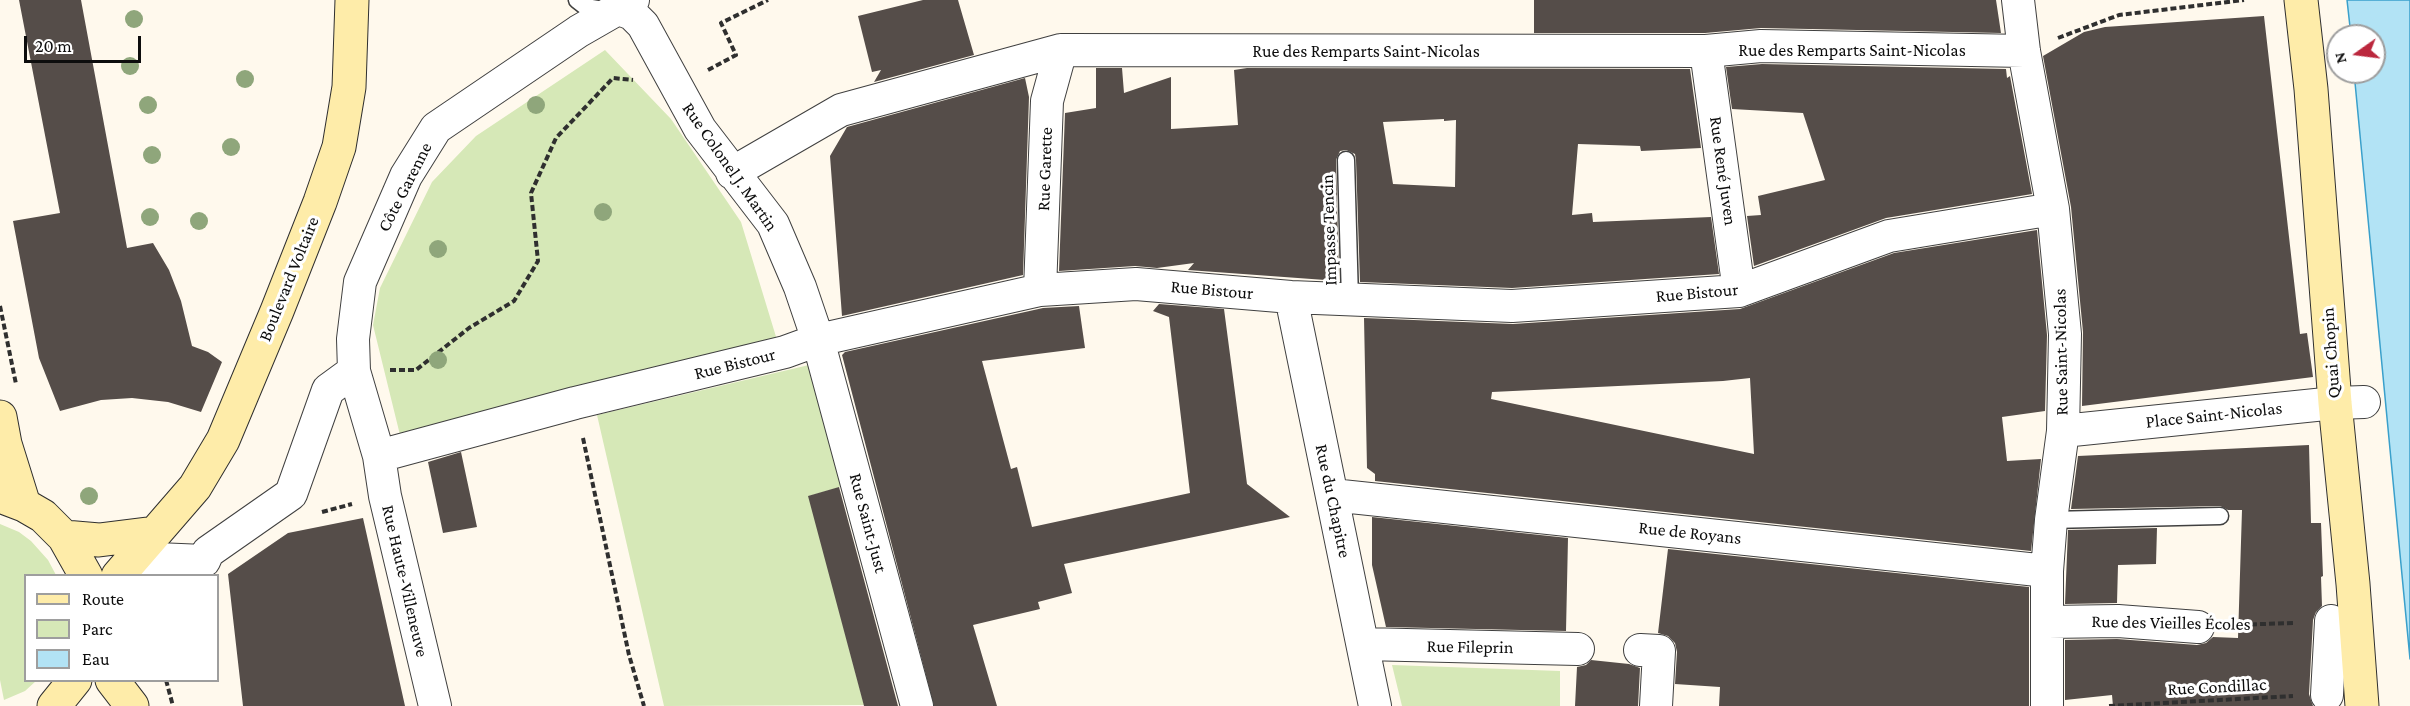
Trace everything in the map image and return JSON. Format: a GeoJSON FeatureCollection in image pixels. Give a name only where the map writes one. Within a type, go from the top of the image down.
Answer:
{"type":"FeatureCollection","features":[{"type":"Feature","properties":{"kind":"main road","name":"Boulevard Voltaire"},"geometry":{"type":"LineString","coordinates":[[126,567],[195,487],[223,440],[320,202],[339,147],[350,87],[352,0]]}},
{"type":"Feature","properties":{"kind":"main road","name":"Quai Chopin"},"geometry":{"type":"LineString","coordinates":[[2301,0],[2350,403],[2353,584],[2362,706]]}},
{"type":"Feature","properties":{"kind":"main road"},"geometry":{"type":"LineString","coordinates":[[0,417],[12,501],[43,516],[64,537],[85,574]]}},
{"type":"Feature","properties":{"kind":"main road"},"geometry":{"type":"LineString","coordinates":[[64,537],[99,540],[155,533]]}},
{"type":"Feature","properties":{"kind":"main road"},"geometry":{"type":"LineString","coordinates":[[54,706],[74,682]]}},
{"type":"Feature","properties":{"kind":"main road"},"geometry":{"type":"LineString","coordinates":[[113,682],[132,706]]}},
{"type":"Feature","properties":{"kind":"street","name":"Rue Saint-Nicolas"},"geometry":{"type":"LineString","coordinates":[[2018,0],[2024,51],[2053,209],[2065,334],[2063,431],[2051,520],[2047,571],[2047,706]]}},
{"type":"Feature","properties":{"kind":"street","name":"Rue Colonel J. Martin"},"geometry":{"type":"LineString","coordinates":[[622,7],[643,25],[700,129],[773,224],[800,287],[818,340]]}},
{"type":"Feature","properties":{"kind":"street","name":"Côte Garenne"},"geometry":{"type":"LineString","coordinates":[[379,456],[354,371],[353,339],[360,282],[406,176],[436,128],[579,31],[622,7]]}},
{"type":"Feature","properties":{"kind":"street","name":"Rue des Remparts Saint-Nicolas"},"geometry":{"type":"LineString","coordinates":[[732,173],[841,110],[1061,50],[1706,51],[1761,46],[2024,51]]}},
{"type":"Feature","properties":{"kind":"street","name":"Rue Garette"},"geometry":{"type":"LineString","coordinates":[[1040,290],[1047,101],[1061,50]]}},
{"type":"Feature","properties":{"kind":"street","name":"Rue René Juven"},"geometry":{"type":"LineString","coordinates":[[1706,51],[1739,291]]}},
{"type":"Feature","properties":{"kind":"street","name":"Rue Bistour"},"geometry":{"type":"LineString","coordinates":[[379,456],[576,403],[784,352],[818,340],[1040,290],[1136,284],[1291,297],[1512,306],[1739,291],[1889,236],[2053,209]]}},
{"type":"Feature","properties":{"kind":"street","name":"Rue du Chapitre"},"geometry":{"type":"LineString","coordinates":[[1291,297],[1375,706]]}},
{"type":"Feature","properties":{"kind":"street","name":"Rue Saint-Just"},"geometry":{"type":"LineString","coordinates":[[818,340],[917,706]]}},
{"type":"Feature","properties":{"kind":"street"},"geometry":{"type":"LineString","coordinates":[[126,567],[204,561],[208,552],[291,494],[328,390],[354,371]]}},
{"type":"Feature","properties":{"kind":"street","name":"Place Saint-Nicolas"},"geometry":{"type":"LineString","coordinates":[[2063,431],[2350,403]]}},
{"type":"Feature","properties":{"kind":"street","name":"Rue Haute-Villeneuve"},"geometry":{"type":"LineString","coordinates":[[379,456],[385,496],[435,706]]}},
{"type":"Feature","properties":{"kind":"street","name":"Rue de Royans"},"geometry":{"type":"LineString","coordinates":[[1332,495],[2047,571]]}},
{"type":"Feature","properties":{"kind":"street","name":"Rue des Vieilles Écoles"},"geometry":{"type":"LineString","coordinates":[[2048,622],[2118,621],[2198,627]]}},
{"type":"Feature","properties":{"kind":"street"},"geometry":{"type":"LineString","coordinates":[[2327,695],[2331,621]]}},
{"type":"Feature","properties":{"kind":"street","name":"Rue Fileprin"},"geometry":{"type":"LineString","coordinates":[[1363,644],[1578,649]]}},
{"type":"Feature","properties":{"kind":"street"},"geometry":{"type":"LineString","coordinates":[[1640,650],[1659,651],[1656,706]]}},
{"type":"Feature","properties":{"kind":"lane"},"geometry":{"type":"LineString","coordinates":[[577,0],[586,7],[622,7]]}},
{"type":"Feature","properties":{"kind":"lane","name":"Impasse Tencin"},"geometry":{"type":"LineString","coordinates":[[1346,160],[1350,299]]}},
{"type":"Feature","properties":{"kind":"lane"},"geometry":{"type":"LineString","coordinates":[[2051,520],[2220,516]]}},
{"type":"Feature","properties":{"kind":"path"},"geometry":{"type":"LineString","coordinates":[[354,371],[416,370],[469,328],[514,301],[538,261],[531,193],[556,138],[613,78],[676,86],[736,55],[721,23],[768,0]]}},
{"type":"Feature","properties":{"kind":"path"},"geometry":{"type":"LineString","coordinates":[[2024,51],[2118,15],[2244,0]]}},
{"type":"Feature","properties":{"kind":"path"},"geometry":{"type":"LineString","coordinates":[[576,403],[629,655],[644,706]]}},
{"type":"Feature","properties":{"kind":"path","name":"Rue des Vieilles Écoles"},"geometry":{"type":"LineString","coordinates":[[2198,627],[2331,621]]}},
{"type":"Feature","properties":{"kind":"path"},"geometry":{"type":"LineString","coordinates":[[166,682],[173,706]]}},
{"type":"Feature","properties":{"kind":"path","name":"Rue Condillac"},"geometry":{"type":"LineString","coordinates":[[2109,706],[2327,695]]}},
{"type":"Feature","properties":{"kind":"green space"},"geometry":{"type":"Polygon","coordinates":[[[605,50],[671,119],[741,222],[777,340],[400,435],[373,325],[380,288],[432,182],[476,136],[605,50]]]}},
{"type":"Feature","properties":{"kind":"green space"},"geometry":{"type":"Polygon","coordinates":[[[809,365],[844,486],[809,496],[864,705],[664,706],[597,415],[809,365]]]}},
{"type":"Feature","properties":{"kind":"green space"},"geometry":{"type":"Polygon","coordinates":[[[0,524],[19,532],[31,541],[48,560],[55,574],[24,574],[24,682],[35,682],[25,691],[4,700],[0,680],[0,524]]]}},
{"type":"Feature","properties":{"kind":"green space"},"geometry":{"type":"Polygon","coordinates":[[[1392,665],[1560,671],[1560,706],[1402,706],[1392,665]]]}},
{"type":"Feature","properties":{"kind":"water"},"geometry":{"type":"Polygon","coordinates":[[[2347,0],[2410,0],[2410,659],[2355,84],[2386,84],[2386,24],[2350,24],[2347,0]]]}},
{"type":"Feature","properties":{"kind":"building"},"geometry":{"type":"Polygon","coordinates":[[[19,0],[81,0],[127,248],[153,243],[169,270],[181,301],[192,346],[208,352],[222,362],[201,412],[168,402],[132,398],[101,400],[60,411],[39,358],[13,221],[60,213],[19,0]]]}},
{"type":"Feature","properties":{"kind":"building"},"geometry":{"type":"Polygon","coordinates":[[[923,0],[958,0],[974,55],[874,82],[881,70],[872,72],[858,16],[923,0]]]}},
{"type":"Feature","properties":{"kind":"building"},"geometry":{"type":"Polygon","coordinates":[[[1534,0],[1996,0],[2001,33],[1761,28],[1705,33],[1534,33],[1534,0]]]}},
{"type":"Feature","properties":{"kind":"building"},"geometry":{"type":"Polygon","coordinates":[[[2264,16],[2300,334],[2307,333],[2313,377],[2082,406],[2083,332],[2071,207],[2043,56],[2084,32],[2105,27],[2264,16]]]}},
{"type":"Feature","properties":{"kind":"building"},"geometry":{"type":"Polygon","coordinates":[[[1762,64],[2006,69],[2007,78],[2010,76],[2032,194],[1886,218],[1754,266],[1747,216],[1761,215],[1758,196],[1825,180],[1803,113],[1732,109],[1726,67],[1762,64]]]}},
{"type":"Feature","properties":{"kind":"building"},"geometry":{"type":"Polygon","coordinates":[[[1096,68],[1122,68],[1124,93],[1171,77],[1171,129],[1238,125],[1234,70],[1247,68],[1690,69],[1701,148],[1641,151],[1640,146],[1578,144],[1572,215],[1592,213],[1593,222],[1711,217],[1719,274],[1512,288],[1360,282],[1356,160],[1355,154],[1346,150],[1340,151],[1336,160],[1339,281],[1188,270],[1194,263],[1157,268],[1135,266],[1059,271],[1065,113],[1096,108],[1096,68]],[[1444,119],[1383,122],[1393,184],[1455,187],[1456,120],[1444,121],[1444,119]]]}},
{"type":"Feature","properties":{"kind":"building"},"geometry":{"type":"Polygon","coordinates":[[[1025,78],[1029,97],[1023,275],[842,316],[830,156],[847,127],[1025,78]]]}},
{"type":"Feature","properties":{"kind":"building"},"geometry":{"type":"Polygon","coordinates":[[[2037,230],[2047,335],[2045,411],[2002,417],[2007,461],[2041,459],[2031,551],[1375,481],[1375,474],[1367,468],[1364,318],[1513,324],[1740,309],[1894,253],[2037,230]],[[1750,378],[1492,392],[1491,399],[1754,454],[1750,378]]]}},
{"type":"Feature","properties":{"kind":"building"},"geometry":{"type":"Polygon","coordinates":[[[1159,304],[1224,309],[1247,484],[1290,517],[1064,564],[1072,593],[1038,602],[1040,609],[973,625],[997,706],[934,706],[842,355],[845,352],[1043,308],[1079,306],[1085,348],[982,361],[1011,469],[1017,467],[1032,527],[1190,493],[1169,317],[1153,311],[1159,304]]]}},
{"type":"Feature","properties":{"kind":"building"},"geometry":{"type":"Polygon","coordinates":[[[2309,445],[2311,523],[2321,523],[2323,576],[2321,577],[2322,606],[2316,612],[2313,620],[2309,694],[2313,706],[2113,706],[2112,695],[2065,700],[2065,640],[2117,639],[2197,645],[2206,643],[2213,637],[2238,638],[2242,510],[2228,510],[2220,506],[2071,509],[2078,456],[2309,445]]]}},
{"type":"Feature","properties":{"kind":"building"},"geometry":{"type":"Polygon","coordinates":[[[461,452],[477,527],[443,533],[428,462],[461,452]]]}},
{"type":"Feature","properties":{"kind":"building"},"geometry":{"type":"Polygon","coordinates":[[[839,487],[898,706],[864,706],[808,496],[839,487]]]}},
{"type":"Feature","properties":{"kind":"building"},"geometry":{"type":"Polygon","coordinates":[[[1372,517],[1568,538],[1566,631],[1386,627],[1372,565],[1372,517]]]}},
{"type":"Feature","properties":{"kind":"building"},"geometry":{"type":"Polygon","coordinates":[[[363,518],[405,706],[243,706],[228,574],[288,533],[363,518]]]}},
{"type":"Feature","properties":{"kind":"building"},"geometry":{"type":"Polygon","coordinates":[[[2157,528],[2156,564],[2118,565],[2117,603],[2065,604],[2068,530],[2157,528]]]}},
{"type":"Feature","properties":{"kind":"building"},"geometry":{"type":"Polygon","coordinates":[[[1668,549],[2029,587],[2029,706],[1719,706],[1720,687],[1675,684],[1677,652],[1675,643],[1668,636],[1658,633],[1668,549]]]}},
{"type":"Feature","properties":{"kind":"building"},"geometry":{"type":"Polygon","coordinates":[[[1591,660],[1629,664],[1640,668],[1638,706],[1575,706],[1577,667],[1586,665],[1591,660]]]}}]}
